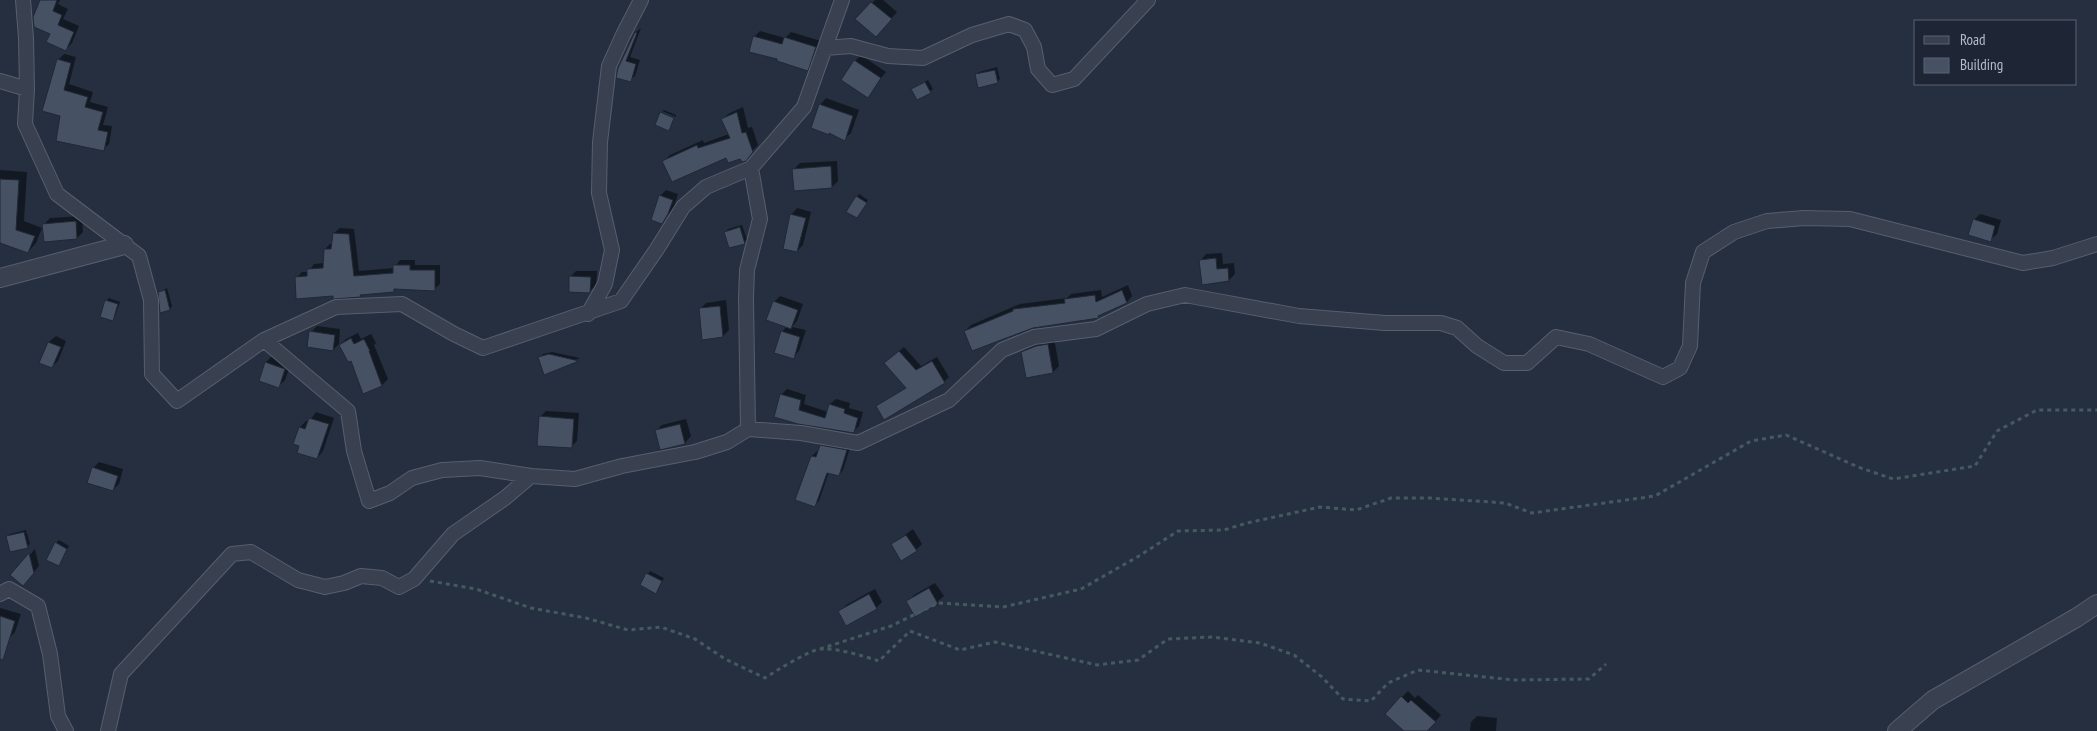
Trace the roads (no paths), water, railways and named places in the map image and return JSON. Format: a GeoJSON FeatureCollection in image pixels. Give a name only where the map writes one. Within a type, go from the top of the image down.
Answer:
{"type":"FeatureCollection","features":[{"type":"Feature","properties":{"kind":"street"},"geometry":{"type":"LineString","coordinates":[[23,0],[27,89],[25,124],[57,194],[139,256],[151,300],[152,374],[177,401],[264,340],[336,307],[402,304],[482,348],[588,314],[621,301],[683,207],[706,187],[751,168],[804,107],[842,0]]}},
{"type":"Feature","properties":{"kind":"street"},"geometry":{"type":"LineString","coordinates":[[588,314],[605,284],[612,250],[599,193],[600,142],[610,66],[641,0]]}},
{"type":"Feature","properties":{"kind":"street"},"geometry":{"type":"LineString","coordinates":[[825,48],[851,46],[888,56],[923,58],[972,35],[1009,24],[1025,30],[1034,47],[1038,70],[1052,85],[1074,79],[1148,0]]}},
{"type":"Feature","properties":{"kind":"street"},"geometry":{"type":"LineString","coordinates":[[0,81],[27,89]]}},
{"type":"Feature","properties":{"kind":"street"},"geometry":{"type":"LineString","coordinates":[[748,429],[747,270],[760,220],[751,168]]}},
{"type":"Feature","properties":{"kind":"street"},"geometry":{"type":"LineString","coordinates":[[264,340],[348,411],[354,451],[369,501],[390,493],[412,478],[442,470],[480,468],[531,476],[575,478],[622,466],[695,452],[727,442],[748,429],[801,433],[858,443],[950,400],[1002,350],[1034,337],[1096,329],[1147,304],[1185,296],[1299,316],[1384,323],[1441,323],[1457,328],[1477,346],[1504,362],[1527,363],[1556,336],[1589,344],[1663,377],[1680,368],[1690,346],[1694,283],[1703,252],[1734,232],[1767,221],[1804,218],[1850,218],[2023,263],[2053,258],[2097,244]]}},
{"type":"Feature","properties":{"kind":"street"},"geometry":{"type":"LineString","coordinates":[[0,278],[124,245]]}},
{"type":"Feature","properties":{"kind":"street"},"geometry":{"type":"LineString","coordinates":[[108,731],[121,674],[232,554],[251,552],[298,580],[325,587],[344,583],[361,576],[382,578],[399,587],[414,579],[452,534],[504,498],[531,476]]}},
{"type":"Feature","properties":{"kind":"street"},"geometry":{"type":"LineString","coordinates":[[0,594],[9,589],[38,606],[50,654],[58,716],[66,731]]}},
{"type":"Feature","properties":{"kind":"street"},"geometry":{"type":"LineString","coordinates":[[1897,731],[1933,700],[2097,604]]}}]}
